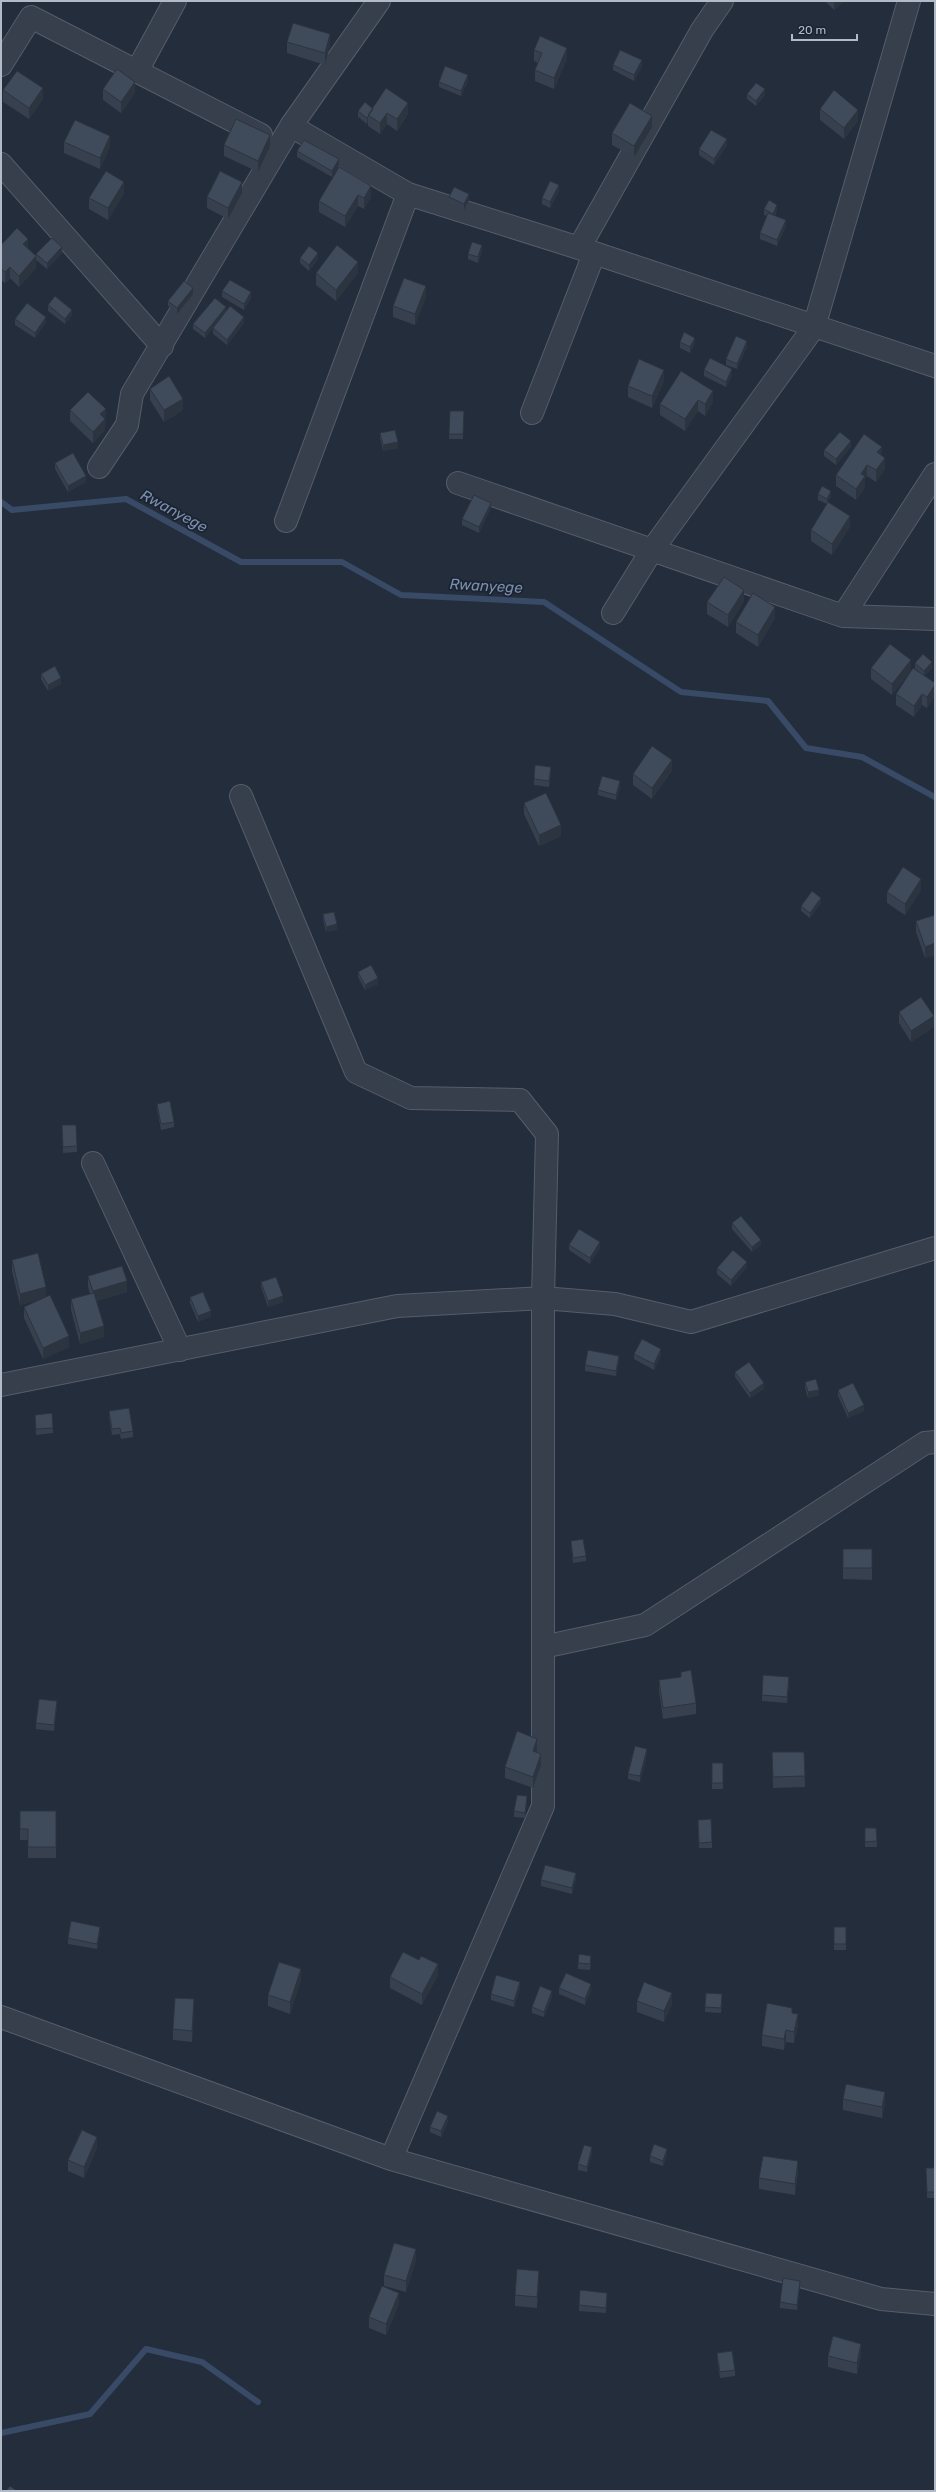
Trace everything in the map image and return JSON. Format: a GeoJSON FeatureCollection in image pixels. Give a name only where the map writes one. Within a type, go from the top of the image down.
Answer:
{"type":"FeatureCollection","features":[{"type":"Feature","properties":{"kind":"street"},"geometry":{"type":"LineString","coordinates":[[137,71],[175,1]]}},
{"type":"Feature","properties":{"kind":"street"},"geometry":{"type":"LineString","coordinates":[[99,467],[127,425],[132,394],[162,346],[280,144],[291,126],[379,1]]}},
{"type":"Feature","properties":{"kind":"street"},"geometry":{"type":"LineString","coordinates":[[532,413],[587,251],[702,30],[722,1]]}},
{"type":"Feature","properties":{"kind":"street"},"geometry":{"type":"LineString","coordinates":[[614,613],[652,550],[814,326],[909,1]]}},
{"type":"Feature","properties":{"kind":"street"},"geometry":{"type":"LineString","coordinates":[[1,65],[31,17],[280,144]]}},
{"type":"Feature","properties":{"kind":"street"},"geometry":{"type":"LineString","coordinates":[[291,126],[408,194],[587,251],[935,366]]}},
{"type":"Feature","properties":{"kind":"street"},"geometry":{"type":"LineString","coordinates":[[1,164],[162,346]]}},
{"type":"Feature","properties":{"kind":"street"},"geometry":{"type":"LineString","coordinates":[[286,521],[408,194]]}},
{"type":"Feature","properties":{"kind":"street"},"geometry":{"type":"LineString","coordinates":[[843,616],[935,474]]}},
{"type":"Feature","properties":{"kind":"street"},"geometry":{"type":"LineString","coordinates":[[458,483],[843,616],[935,619]]}},
{"type":"Feature","properties":{"kind":"street"},"geometry":{"type":"LineString","coordinates":[[242,796],[356,1072],[411,1098],[520,1100],[547,1134],[543,1298],[543,1806],[391,2158]]}},
{"type":"Feature","properties":{"kind":"street"},"geometry":{"type":"LineString","coordinates":[[93,1163],[180,1350]]}},
{"type":"Feature","properties":{"kind":"street"},"geometry":{"type":"LineString","coordinates":[[1,1385],[398,1306],[543,1298],[615,1304],[691,1322],[935,1248]]}},
{"type":"Feature","properties":{"kind":"street"},"geometry":{"type":"LineString","coordinates":[[543,1647],[645,1624],[925,1443],[935,1442]]}},
{"type":"Feature","properties":{"kind":"street"},"geometry":{"type":"LineString","coordinates":[[1,2017],[391,2158],[881,2299],[935,2304]]}},
{"type":"Feature","properties":{"kind":"building"},"geometry":{"type":"Polygon","coordinates":[[[293,23],[330,34],[325,53],[287,42],[293,23]]]}},
{"type":"Feature","properties":{"kind":"building"},"geometry":{"type":"Polygon","coordinates":[[[540,36],[567,48],[554,78],[535,70],[542,53],[534,50],[540,36]]]}},
{"type":"Feature","properties":{"kind":"building"},"geometry":{"type":"Polygon","coordinates":[[[620,50],[642,60],[634,75],[613,65],[620,50]]]}},
{"type":"Feature","properties":{"kind":"building"},"geometry":{"type":"Polygon","coordinates":[[[445,66],[468,75],[461,91],[439,82],[445,66]]]}},
{"type":"Feature","properties":{"kind":"building"},"geometry":{"type":"Polygon","coordinates":[[[117,69],[135,82],[121,102],[103,89],[117,69]]]}},
{"type":"Feature","properties":{"kind":"building"},"geometry":{"type":"Polygon","coordinates":[[[17,71],[43,88],[29,108],[3,90],[17,71]]]}},
{"type":"Feature","properties":{"kind":"building"},"geometry":{"type":"Polygon","coordinates":[[[756,83],[765,89],[756,101],[747,94],[756,83]]]}},
{"type":"Feature","properties":{"kind":"building"},"geometry":{"type":"Polygon","coordinates":[[[386,88],[408,103],[397,119],[387,113],[380,123],[368,115],[386,88]]]}},
{"type":"Feature","properties":{"kind":"building"},"geometry":{"type":"Polygon","coordinates":[[[834,90],[858,110],[844,128],[820,109],[834,90]]]}},
{"type":"Feature","properties":{"kind":"building"},"geometry":{"type":"Polygon","coordinates":[[[365,102],[373,109],[367,118],[358,111],[365,102]]]}},
{"type":"Feature","properties":{"kind":"building"},"geometry":{"type":"Polygon","coordinates":[[[630,103],[652,116],[634,146],[612,133],[630,103]]]}},
{"type":"Feature","properties":{"kind":"building"},"geometry":{"type":"Polygon","coordinates":[[[236,119],[270,135],[258,161],[224,145],[236,119]]]}},
{"type":"Feature","properties":{"kind":"building"},"geometry":{"type":"Polygon","coordinates":[[[75,120],[110,136],[100,158],[64,142],[75,120]]]}},
{"type":"Feature","properties":{"kind":"building"},"geometry":{"type":"Polygon","coordinates":[[[711,130],[727,139],[714,159],[699,149],[711,130]]]}},
{"type":"Feature","properties":{"kind":"building"},"geometry":{"type":"Polygon","coordinates":[[[304,140],[339,159],[332,171],[297,151],[304,140]]]}},
{"type":"Feature","properties":{"kind":"building"},"geometry":{"type":"Polygon","coordinates":[[[339,167],[371,186],[364,198],[358,195],[345,216],[319,201],[339,167]]]}},
{"type":"Feature","properties":{"kind":"building"},"geometry":{"type":"Polygon","coordinates":[[[106,171],[124,182],[108,208],[89,198],[106,171]]]}},
{"type":"Feature","properties":{"kind":"building"},"geometry":{"type":"Polygon","coordinates":[[[220,171],[242,182],[228,208],[207,197],[220,171]]]}},
{"type":"Feature","properties":{"kind":"building"},"geometry":{"type":"Polygon","coordinates":[[[550,181],[559,185],[550,202],[542,198],[550,181]]]}},
{"type":"Feature","properties":{"kind":"building"},"geometry":{"type":"Polygon","coordinates":[[[454,187],[469,194],[464,204],[449,197],[454,187]]]}},
{"type":"Feature","properties":{"kind":"building"},"geometry":{"type":"Polygon","coordinates":[[[769,200],[777,205],[773,214],[764,209],[769,200]]]}},
{"type":"Feature","properties":{"kind":"building"},"geometry":{"type":"Polygon","coordinates":[[[768,213],[786,220],[777,240],[760,233],[768,213]]]}},
{"type":"Feature","properties":{"kind":"building"},"geometry":{"type":"Polygon","coordinates":[[[17,228],[28,239],[23,244],[36,256],[19,276],[10,267],[5,272],[1,269],[1,245],[17,228]]]}},
{"type":"Feature","properties":{"kind":"building"},"geometry":{"type":"Polygon","coordinates":[[[52,238],[62,247],[47,263],[36,254],[52,238]]]}},
{"type":"Feature","properties":{"kind":"building"},"geometry":{"type":"Polygon","coordinates":[[[472,242],[482,245],[478,257],[468,254],[472,242]]]}},
{"type":"Feature","properties":{"kind":"building"},"geometry":{"type":"Polygon","coordinates":[[[337,245],[358,262],[336,290],[316,273],[337,245]]]}},
{"type":"Feature","properties":{"kind":"building"},"geometry":{"type":"Polygon","coordinates":[[[309,246],[318,253],[309,265],[300,258],[309,246]]]}},
{"type":"Feature","properties":{"kind":"building"},"geometry":{"type":"Polygon","coordinates":[[[404,278],[426,286],[415,314],[393,306],[404,278]]]}},
{"type":"Feature","properties":{"kind":"building"},"geometry":{"type":"Polygon","coordinates":[[[230,280],[251,292],[244,304],[222,291],[230,280]]]}},
{"type":"Feature","properties":{"kind":"building"},"geometry":{"type":"Polygon","coordinates":[[[184,281],[193,288],[177,308],[168,301],[184,281]]]}},
{"type":"Feature","properties":{"kind":"building"},"geometry":{"type":"Polygon","coordinates":[[[55,296],[72,310],[65,319],[48,305],[55,296]]]}},
{"type":"Feature","properties":{"kind":"building"},"geometry":{"type":"Polygon","coordinates":[[[215,298],[226,307],[205,333],[193,324],[215,298]]]}},
{"type":"Feature","properties":{"kind":"building"},"geometry":{"type":"Polygon","coordinates":[[[27,303],[46,317],[35,333],[15,319],[27,303]]]}},
{"type":"Feature","properties":{"kind":"building"},"geometry":{"type":"Polygon","coordinates":[[[230,306],[244,317],[227,340],[213,328],[230,306]]]}},
{"type":"Feature","properties":{"kind":"building"},"geometry":{"type":"Polygon","coordinates":[[[684,332],[695,338],[690,347],[680,342],[684,332]]]}},
{"type":"Feature","properties":{"kind":"building"},"geometry":{"type":"Polygon","coordinates":[[[736,336],[747,341],[737,364],[726,359],[736,336]]]}},
{"type":"Feature","properties":{"kind":"building"},"geometry":{"type":"Polygon","coordinates":[[[710,358],[732,369],[726,382],[704,370],[710,358]]]}},
{"type":"Feature","properties":{"kind":"building"},"geometry":{"type":"Polygon","coordinates":[[[639,359],[664,370],[652,396],[628,386],[639,359]]]}},
{"type":"Feature","properties":{"kind":"building"},"geometry":{"type":"Polygon","coordinates":[[[681,371],[713,391],[705,404],[698,400],[685,419],[660,404],[681,371]]]}},
{"type":"Feature","properties":{"kind":"building"},"geometry":{"type":"Polygon","coordinates":[[[169,376],[183,399],[164,410],[150,389],[169,376]]]}},
{"type":"Feature","properties":{"kind":"building"},"geometry":{"type":"Polygon","coordinates":[[[88,392],[106,409],[100,414],[105,419],[93,432],[70,410],[88,392]]]}},
{"type":"Feature","properties":{"kind":"building"},"geometry":{"type":"Polygon","coordinates":[[[450,411],[464,411],[463,434],[449,434],[450,411]]]}},
{"type":"Feature","properties":{"kind":"building"},"geometry":{"type":"Polygon","coordinates":[[[395,430],[398,442],[383,445],[380,433],[395,430]]]}},
{"type":"Feature","properties":{"kind":"building"},"geometry":{"type":"Polygon","coordinates":[[[840,432],[851,441],[836,459],[824,450],[840,432]]]}},
{"type":"Feature","properties":{"kind":"building"},"geometry":{"type":"Polygon","coordinates":[[[864,434],[882,447],[877,452],[885,458],[876,470],[867,465],[861,474],[865,476],[856,489],[836,475],[864,434]]]}},
{"type":"Feature","properties":{"kind":"building"},"geometry":{"type":"Polygon","coordinates":[[[73,453],[86,476],[68,486],[55,463],[73,453]]]}},
{"type":"Feature","properties":{"kind":"building"},"geometry":{"type":"Polygon","coordinates":[[[822,486],[831,491],[827,499],[818,494],[822,486]]]}},
{"type":"Feature","properties":{"kind":"building"},"geometry":{"type":"Polygon","coordinates":[[[474,495],[491,503],[479,527],[462,519],[474,495]]]}},
{"type":"Feature","properties":{"kind":"building"},"geometry":{"type":"Polygon","coordinates":[[[828,502],[850,516],[832,544],[811,530],[828,502]]]}},
{"type":"Feature","properties":{"kind":"building"},"geometry":{"type":"Polygon","coordinates":[[[724,577],[744,590],[728,615],[707,602],[724,577]]]}},
{"type":"Feature","properties":{"kind":"building"},"geometry":{"type":"Polygon","coordinates":[[[753,593],[775,607],[758,635],[736,622],[753,593]]]}},
{"type":"Feature","properties":{"kind":"building"},"geometry":{"type":"Polygon","coordinates":[[[890,644],[911,660],[892,684],[871,668],[890,644]]]}},
{"type":"Feature","properties":{"kind":"building"},"geometry":{"type":"Polygon","coordinates":[[[923,654],[932,662],[924,671],[915,663],[923,654]]]}},
{"type":"Feature","properties":{"kind":"building"},"geometry":{"type":"Polygon","coordinates":[[[55,666],[61,678],[48,685],[41,674],[55,666]]]}},
{"type":"Feature","properties":{"kind":"building"},"geometry":{"type":"Polygon","coordinates":[[[913,668],[935,683],[927,697],[922,694],[914,706],[896,694],[913,668]]]}},
{"type":"Feature","properties":{"kind":"building"},"geometry":{"type":"Polygon","coordinates":[[[652,746],[672,760],[652,788],[633,774],[652,746]]]}},
{"type":"Feature","properties":{"kind":"building"},"geometry":{"type":"Polygon","coordinates":[[[535,765],[551,767],[549,781],[534,779],[535,765]]]}},
{"type":"Feature","properties":{"kind":"building"},"geometry":{"type":"Polygon","coordinates":[[[602,776],[620,781],[616,795],[598,790],[602,776]]]}},
{"type":"Feature","properties":{"kind":"building"},"geometry":{"type":"Polygon","coordinates":[[[546,793],[561,825],[539,835],[524,803],[546,793]]]}},
{"type":"Feature","properties":{"kind":"building"},"geometry":{"type":"Polygon","coordinates":[[[903,867],[921,879],[905,904],[887,892],[903,867]]]}},
{"type":"Feature","properties":{"kind":"building"},"geometry":{"type":"Polygon","coordinates":[[[812,891],[821,898],[810,913],[801,906],[812,891]]]}},
{"type":"Feature","properties":{"kind":"building"},"geometry":{"type":"Polygon","coordinates":[[[334,912],[337,924],[326,927],[323,914],[334,912]]]}},
{"type":"Feature","properties":{"kind":"building"},"geometry":{"type":"Polygon","coordinates":[[[935,915],[935,943],[925,947],[916,921],[935,915]]]}},
{"type":"Feature","properties":{"kind":"building"},"geometry":{"type":"Polygon","coordinates":[[[371,965],[378,978],[365,985],[358,972],[371,965]]]}},
{"type":"Feature","properties":{"kind":"building"},"geometry":{"type":"Polygon","coordinates":[[[921,997],[934,1016],[911,1031],[899,1012],[921,997]]]}},
{"type":"Feature","properties":{"kind":"building"},"geometry":{"type":"Polygon","coordinates":[[[170,1101],[174,1122],[161,1124],[157,1104],[170,1101]]]}},
{"type":"Feature","properties":{"kind":"building"},"geometry":{"type":"Polygon","coordinates":[[[62,1125],[76,1125],[77,1146],[63,1147],[62,1125]]]}},
{"type":"Feature","properties":{"kind":"building"},"geometry":{"type":"Polygon","coordinates":[[[741,1216],[761,1240],[752,1247],[732,1223],[741,1216]]]}},
{"type":"Feature","properties":{"kind":"building"},"geometry":{"type":"Polygon","coordinates":[[[579,1229],[600,1242],[590,1258],[569,1245],[579,1229]]]}},
{"type":"Feature","properties":{"kind":"building"},"geometry":{"type":"Polygon","coordinates":[[[733,1250],[747,1262],[731,1280],[717,1268],[733,1250]]]}},
{"type":"Feature","properties":{"kind":"building"},"geometry":{"type":"Polygon","coordinates":[[[38,1253],[46,1287],[20,1294],[12,1260],[38,1253]]]}},
{"type":"Feature","properties":{"kind":"building"},"geometry":{"type":"Polygon","coordinates":[[[122,1266],[127,1281],[93,1291],[88,1276],[122,1266]]]}},
{"type":"Feature","properties":{"kind":"building"},"geometry":{"type":"Polygon","coordinates":[[[276,1277],[283,1296],[268,1301],[261,1282],[276,1277]]]}},
{"type":"Feature","properties":{"kind":"building"},"geometry":{"type":"Polygon","coordinates":[[[203,1292],[211,1311],[198,1316],[190,1297],[203,1292]]]}},
{"type":"Feature","properties":{"kind":"building"},"geometry":{"type":"Polygon","coordinates":[[[94,1293],[104,1326],[80,1333],[71,1299],[94,1293]]]}},
{"type":"Feature","properties":{"kind":"building"},"geometry":{"type":"Polygon","coordinates":[[[50,1295],[69,1336],[43,1348],[24,1307],[50,1295]]]}},
{"type":"Feature","properties":{"kind":"building"},"geometry":{"type":"Polygon","coordinates":[[[642,1339],[661,1349],[654,1364],[634,1354],[642,1339]]]}},
{"type":"Feature","properties":{"kind":"building"},"geometry":{"type":"Polygon","coordinates":[[[588,1350],[619,1356],[616,1371],[585,1365],[588,1350]]]}},
{"type":"Feature","properties":{"kind":"building"},"geometry":{"type":"Polygon","coordinates":[[[749,1362],[764,1383],[750,1393],[735,1372],[749,1362]]]}},
{"type":"Feature","properties":{"kind":"building"},"geometry":{"type":"Polygon","coordinates":[[[816,1379],[819,1390],[808,1392],[805,1382],[816,1379]]]}},
{"type":"Feature","properties":{"kind":"building"},"geometry":{"type":"Polygon","coordinates":[[[853,1383],[864,1405],[848,1413],[838,1390],[853,1383]]]}},
{"type":"Feature","properties":{"kind":"building"},"geometry":{"type":"Polygon","coordinates":[[[129,1408],[133,1431],[121,1433],[120,1428],[112,1429],[109,1411],[129,1408]]]}},
{"type":"Feature","properties":{"kind":"building"},"geometry":{"type":"Polygon","coordinates":[[[52,1413],[53,1428],[36,1429],[35,1415],[52,1413]]]}},
{"type":"Feature","properties":{"kind":"building"},"geometry":{"type":"Polygon","coordinates":[[[583,1539],[586,1556],[573,1558],[571,1541],[583,1539]]]}},
{"type":"Feature","properties":{"kind":"building"},"geometry":{"type":"Polygon","coordinates":[[[843,1549],[872,1549],[872,1568],[843,1568],[843,1549]]]}},
{"type":"Feature","properties":{"kind":"building"},"geometry":{"type":"Polygon","coordinates":[[[691,1670],[696,1703],[663,1708],[659,1680],[681,1677],[681,1672],[691,1670]]]}},
{"type":"Feature","properties":{"kind":"building"},"geometry":{"type":"Polygon","coordinates":[[[763,1675],[789,1677],[787,1697],[762,1695],[763,1675]]]}},
{"type":"Feature","properties":{"kind":"building"},"geometry":{"type":"Polygon","coordinates":[[[39,1699],[57,1701],[54,1725],[36,1723],[39,1699]]]}},
{"type":"Feature","properties":{"kind":"building"},"geometry":{"type":"Polygon","coordinates":[[[517,1731],[537,1739],[533,1751],[541,1754],[533,1777],[505,1767],[517,1731]]]}},
{"type":"Feature","properties":{"kind":"building"},"geometry":{"type":"Polygon","coordinates":[[[635,1746],[647,1749],[640,1776],[628,1774],[635,1746]]]}},
{"type":"Feature","properties":{"kind":"building"},"geometry":{"type":"Polygon","coordinates":[[[772,1752],[804,1752],[805,1776],[773,1777],[772,1752]]]}},
{"type":"Feature","properties":{"kind":"building"},"geometry":{"type":"Polygon","coordinates":[[[712,1763],[723,1763],[723,1783],[712,1783],[712,1763]]]}},
{"type":"Feature","properties":{"kind":"building"},"geometry":{"type":"Polygon","coordinates":[[[517,1795],[527,1796],[525,1813],[514,1811],[517,1795]]]}},
{"type":"Feature","properties":{"kind":"building"},"geometry":{"type":"Polygon","coordinates":[[[20,1811],[56,1811],[56,1847],[28,1847],[28,1829],[20,1829],[20,1811]]]}},
{"type":"Feature","properties":{"kind":"building"},"geometry":{"type":"Polygon","coordinates":[[[711,1819],[712,1842],[699,1843],[698,1820],[711,1819]]]}},
{"type":"Feature","properties":{"kind":"building"},"geometry":{"type":"Polygon","coordinates":[[[865,1828],[876,1828],[877,1841],[865,1842],[865,1828]]]}},
{"type":"Feature","properties":{"kind":"building"},"geometry":{"type":"Polygon","coordinates":[[[545,1865],[576,1873],[572,1888],[541,1880],[545,1865]]]}},
{"type":"Feature","properties":{"kind":"building"},"geometry":{"type":"Polygon","coordinates":[[[71,1921],[100,1927],[97,1944],[68,1938],[71,1921]]]}},
{"type":"Feature","properties":{"kind":"building"},"geometry":{"type":"Polygon","coordinates":[[[834,1927],[846,1927],[846,1944],[834,1944],[834,1927]]]}},
{"type":"Feature","properties":{"kind":"building"},"geometry":{"type":"Polygon","coordinates":[[[403,1952],[419,1960],[421,1956],[438,1964],[422,1994],[390,1977],[403,1952]]]}},
{"type":"Feature","properties":{"kind":"building"},"geometry":{"type":"Polygon","coordinates":[[[579,1954],[591,1956],[590,1964],[578,1963],[579,1954]]]}},
{"type":"Feature","properties":{"kind":"building"},"geometry":{"type":"Polygon","coordinates":[[[279,1962],[301,1969],[290,2002],[268,1995],[279,1962]]]}},
{"type":"Feature","properties":{"kind":"building"},"geometry":{"type":"Polygon","coordinates":[[[566,1973],[591,1984],[585,1999],[559,1988],[566,1973]]]}},
{"type":"Feature","properties":{"kind":"building"},"geometry":{"type":"Polygon","coordinates":[[[496,1975],[520,1982],[514,2001],[491,1994],[496,1975]]]}},
{"type":"Feature","properties":{"kind":"building"},"geometry":{"type":"Polygon","coordinates":[[[644,1982],[672,1993],[664,2011],[637,2001],[644,1982]]]}},
{"type":"Feature","properties":{"kind":"building"},"geometry":{"type":"Polygon","coordinates":[[[540,1986],[552,1991],[544,2012],[532,2007],[540,1986]]]}},
{"type":"Feature","properties":{"kind":"building"},"geometry":{"type":"Polygon","coordinates":[[[706,1993],[722,1994],[721,2008],[705,2007],[706,1993]]]}},
{"type":"Feature","properties":{"kind":"building"},"geometry":{"type":"Polygon","coordinates":[[[175,1998],[194,1999],[192,2031],[173,2029],[175,1998]]]}},
{"type":"Feature","properties":{"kind":"building"},"geometry":{"type":"Polygon","coordinates":[[[767,2003],[792,2008],[792,2013],[798,2014],[794,2032],[786,2030],[784,2039],[762,2035],[767,2003]]]}},
{"type":"Feature","properties":{"kind":"building"},"geometry":{"type":"Polygon","coordinates":[[[846,2084],[885,2092],[882,2107],[843,2099],[846,2084]]]}},
{"type":"Feature","properties":{"kind":"building"},"geometry":{"type":"Polygon","coordinates":[[[437,2111],[448,2116],[441,2131],[430,2127],[437,2111]]]}},
{"type":"Feature","properties":{"kind":"building"},"geometry":{"type":"Polygon","coordinates":[[[82,2130],[97,2137],[84,2167],[68,2160],[82,2130]]]}},
{"type":"Feature","properties":{"kind":"building"},"geometry":{"type":"Polygon","coordinates":[[[654,2144],[667,2149],[663,2161],[650,2156],[654,2144]]]}},
{"type":"Feature","properties":{"kind":"building"},"geometry":{"type":"Polygon","coordinates":[[[584,2145],[592,2147],[587,2167],[578,2164],[584,2145]]]}},
{"type":"Feature","properties":{"kind":"building"},"geometry":{"type":"Polygon","coordinates":[[[763,2156],[798,2161],[795,2184],[759,2178],[763,2156]]]}},
{"type":"Feature","properties":{"kind":"building"},"geometry":{"type":"Polygon","coordinates":[[[926,2168],[935,2168],[935,2192],[927,2192],[926,2168]]]}},
{"type":"Feature","properties":{"kind":"building"},"geometry":{"type":"Polygon","coordinates":[[[394,2243],[416,2249],[406,2281],[384,2275],[394,2243]]]}},
{"type":"Feature","properties":{"kind":"building"},"geometry":{"type":"Polygon","coordinates":[[[517,2269],[539,2271],[537,2297],[515,2295],[517,2269]]]}},
{"type":"Feature","properties":{"kind":"building"},"geometry":{"type":"Polygon","coordinates":[[[783,2278],[800,2281],[797,2305],[780,2302],[783,2278]]]}},
{"type":"Feature","properties":{"kind":"building"},"geometry":{"type":"Polygon","coordinates":[[[382,2286],[399,2293],[386,2324],[369,2317],[382,2286]]]}},
{"type":"Feature","properties":{"kind":"building"},"geometry":{"type":"Polygon","coordinates":[[[580,2290],[607,2293],[606,2308],[579,2305],[580,2290]]]}},
{"type":"Feature","properties":{"kind":"building"},"geometry":{"type":"Polygon","coordinates":[[[833,2336],[861,2344],[857,2363],[828,2356],[833,2336]]]}},
{"type":"Feature","properties":{"kind":"building"},"geometry":{"type":"Polygon","coordinates":[[[732,2351],[735,2370],[720,2372],[717,2353],[732,2351]]]}},
{"type":"Feature","properties":{"kind":"building"},"geometry":{"type":"Polygon","coordinates":[[[10,2486],[17,2491],[6,2491],[10,2486]]]}},
{"type":"Feature","properties":{"kind":"waterway","name":"Rwanyege"},"geometry":{"type":"LineString","coordinates":[[1,502],[12,510],[126,499],[241,562],[342,562],[401,595],[544,602],[681,692],[768,701],[806,748],[862,757],[935,797]]}},
{"type":"Feature","properties":{"kind":"waterway"},"geometry":{"type":"LineString","coordinates":[[1,2433],[90,2414],[146,2349],[202,2362],[258,2402]]}}]}
